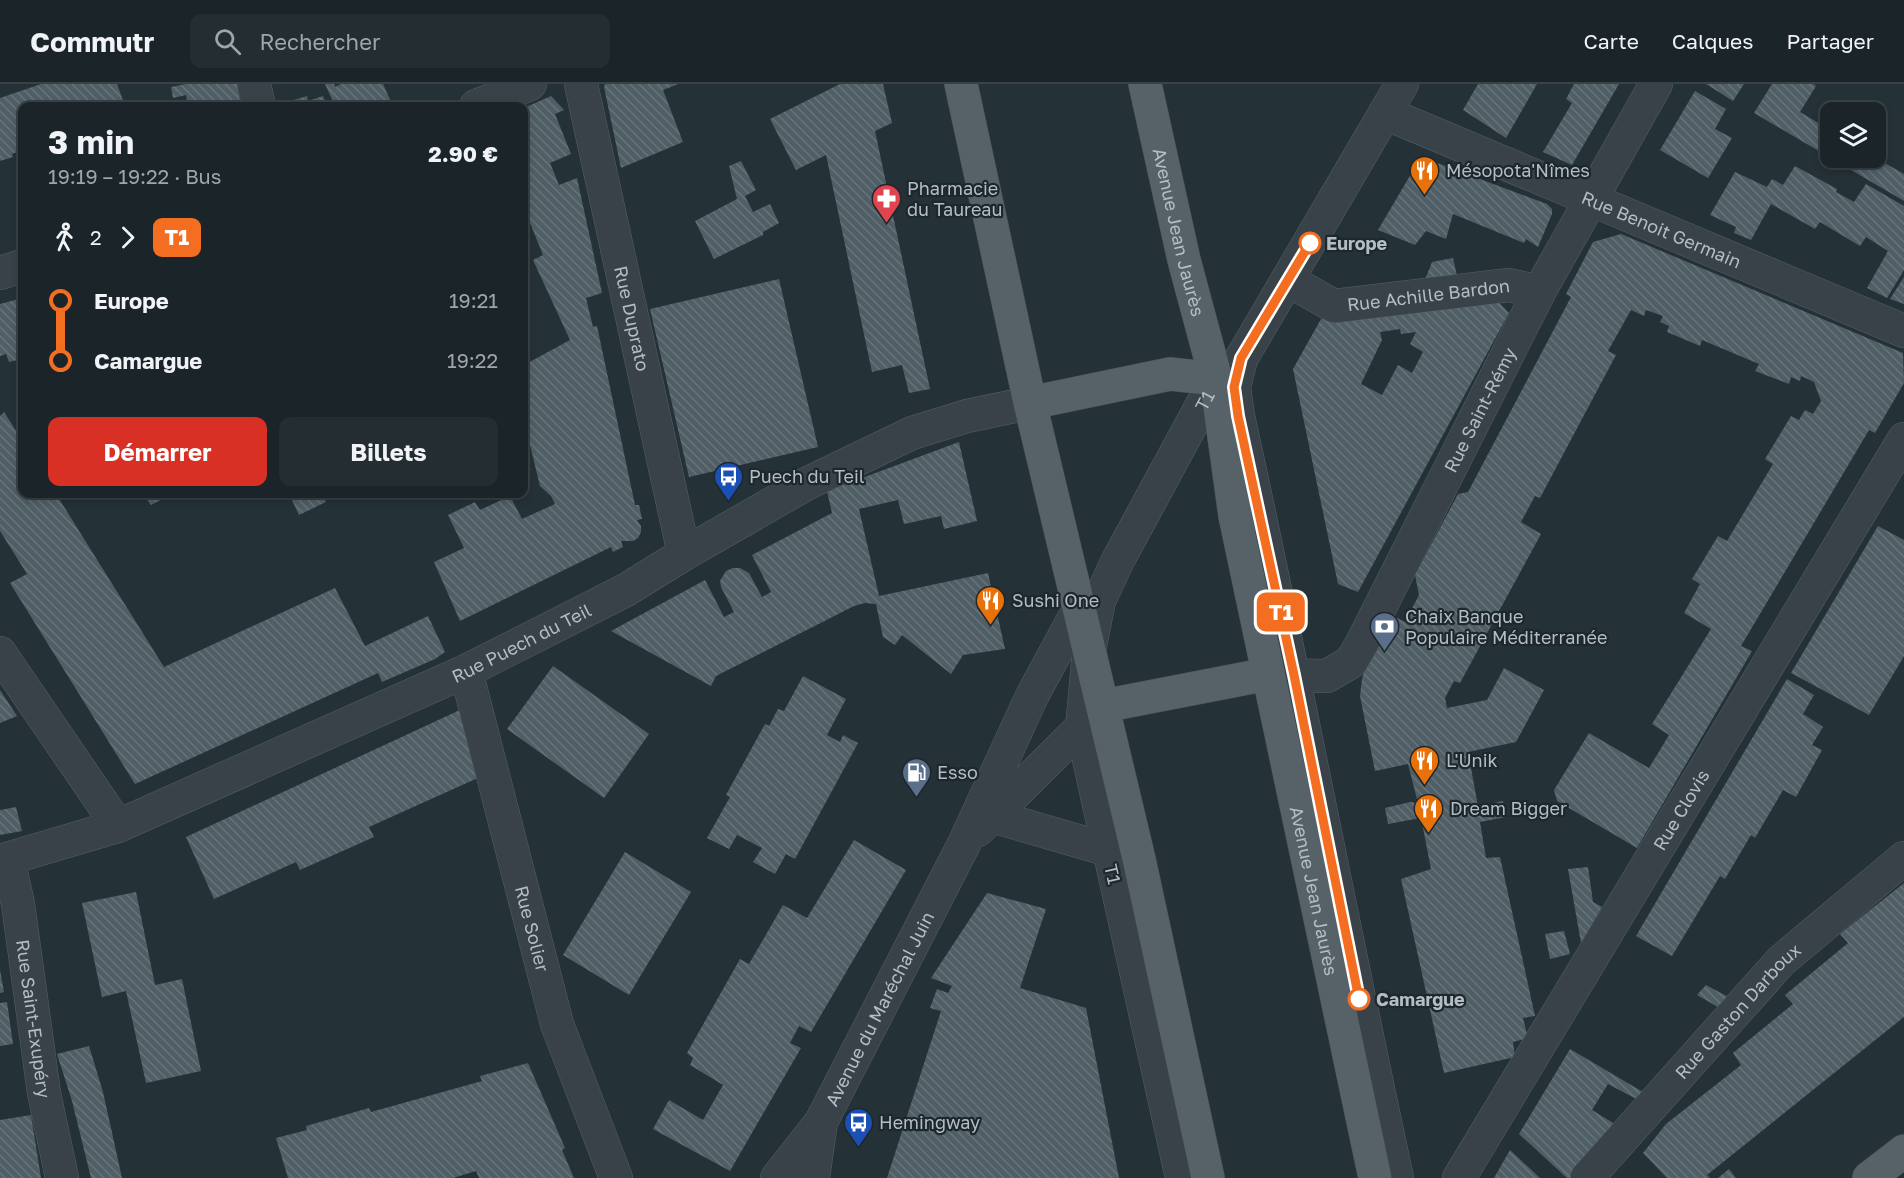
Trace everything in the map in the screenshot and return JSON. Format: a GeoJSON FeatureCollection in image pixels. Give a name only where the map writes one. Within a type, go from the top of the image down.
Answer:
{"type":"FeatureCollection","features":[{"type":"Feature","properties":{"kind":"main road"},"geometry":{"type":"LineString","coordinates":[[961,84],[1030,403],[1089,651],[1092,717],[1139,859],[1208,1178]]}},
{"type":"Feature","properties":{"kind":"main road","name":"Avenue Jean Jaurès"},"geometry":{"type":"LineString","coordinates":[[1145,84],[1184,260],[1225,383],[1234,516],[1281,675],[1375,1178]]}},
{"type":"Feature","properties":{"kind":"main road"},"geometry":{"type":"LineString","coordinates":[[1030,403],[1170,374],[1225,383]]}},
{"type":"Feature","properties":{"kind":"main road"},"geometry":{"type":"LineString","coordinates":[[1092,717],[1281,675]]}},
{"type":"Feature","properties":{"kind":"main road"},"geometry":{"type":"LineString","coordinates":[[1869,1178],[1904,1151]]}},
{"type":"Feature","properties":{"kind":"street"},"geometry":{"type":"LineString","coordinates":[[254,84],[258,102]]}},
{"type":"Feature","properties":{"kind":"street"},"geometry":{"type":"LineString","coordinates":[[486,102],[530,84]]}},
{"type":"Feature","properties":{"kind":"street","name":"Rue Duprato"},"geometry":{"type":"LineString","coordinates":[[581,84],[684,554]]}},
{"type":"Feature","properties":{"kind":"street","name":"T1"},"geometry":{"type":"LineString","coordinates":[[1089,651],[1099,601],[1117,562],[1225,383],[1250,346],[1402,84]]}},
{"type":"Feature","properties":{"kind":"street","name":"Rue Saint-Rémy"},"geometry":{"type":"LineString","coordinates":[[1281,675],[1327,676],[1351,662],[1539,292],[1656,84]]}},
{"type":"Feature","properties":{"kind":"street","name":"Rue Benoit Germain"},"geometry":{"type":"LineString","coordinates":[[1385,113],[1904,331]]}},
{"type":"Feature","properties":{"kind":"street"},"geometry":{"type":"LineString","coordinates":[[0,273],[18,267]]}},
{"type":"Feature","properties":{"kind":"street","name":"Rue Achille Bardon"},"geometry":{"type":"LineString","coordinates":[[1288,280],[1334,306],[1509,285],[1539,292]]}},
{"type":"Feature","properties":{"kind":"street","name":"Rue Puech du Teil"},"geometry":{"type":"LineString","coordinates":[[4,860],[117,826],[466,671],[626,590],[806,484],[912,433],[967,416],[1030,403]]}},
{"type":"Feature","properties":{"kind":"street","name":"Rue Clovis"},"geometry":{"type":"LineString","coordinates":[[1459,1178],[1904,439]]}},
{"type":"Feature","properties":{"kind":"street","name":"Avenue du Maréchal Juin"},"geometry":{"type":"LineString","coordinates":[[813,1178],[821,1122],[964,844],[1032,696],[1079,609]]}},
{"type":"Feature","properties":{"kind":"street"},"geometry":{"type":"LineString","coordinates":[[0,653],[117,826]]}},
{"type":"Feature","properties":{"kind":"street","name":"Rue Solier"},"geometry":{"type":"LineString","coordinates":[[466,671],[557,1024],[616,1178]]}},
{"type":"Feature","properties":{"kind":"street"},"geometry":{"type":"LineString","coordinates":[[1281,675],[1359,999],[1397,1178]]}},
{"type":"Feature","properties":{"kind":"street","name":"T1"},"geometry":{"type":"LineString","coordinates":[[1092,717],[1107,849],[1182,1178]]}},
{"type":"Feature","properties":{"kind":"street","name":"Avenue du Maréchal Juin"},"geometry":{"type":"LineString","coordinates":[[964,844],[1092,717]]}},
{"type":"Feature","properties":{"kind":"street"},"geometry":{"type":"LineString","coordinates":[[992,816],[1139,859]]}},
{"type":"Feature","properties":{"kind":"street","name":"Rue Gaston Darboux"},"geometry":{"type":"LineString","coordinates":[[1587,1178],[1781,961],[1904,858]]}},
{"type":"Feature","properties":{"kind":"street","name":"Rue Saint-Exupéry"},"geometry":{"type":"LineString","coordinates":[[4,860],[18,904],[44,1093],[62,1178]]}},
{"type":"Feature","properties":{"kind":"street"},"geometry":{"type":"LineString","coordinates":[[777,1178],[821,1122]]}},
{"type":"Feature","properties":{"kind":"building"},"geometry":{"type":"Polygon","coordinates":[[[41,84],[117,84],[124,102],[18,102],[18,152],[12,154],[13,157],[0,161],[0,98],[41,84]]]}},
{"type":"Feature","properties":{"kind":"building"},"geometry":{"type":"Polygon","coordinates":[[[186,84],[237,84],[240,102],[187,102],[186,95],[173,98],[171,87],[186,84]]]}},
{"type":"Feature","properties":{"kind":"building"},"geometry":{"type":"Polygon","coordinates":[[[325,84],[334,84],[335,87],[341,84],[383,84],[391,102],[333,102],[325,84]]]}},
{"type":"Feature","properties":{"kind":"building"},"geometry":{"type":"Polygon","coordinates":[[[605,84],[678,84],[663,90],[683,142],[621,168],[605,84]]]}},
{"type":"Feature","properties":{"kind":"building"},"geometry":{"type":"Polygon","coordinates":[[[840,84],[883,84],[892,123],[875,131],[930,389],[909,393],[902,365],[872,372],[826,155],[796,170],[770,119],[840,84]]]}},
{"type":"Feature","properties":{"kind":"building"},"geometry":{"type":"Polygon","coordinates":[[[1478,84],[1537,84],[1506,138],[1463,110],[1478,84]]]}},
{"type":"Feature","properties":{"kind":"building"},"geometry":{"type":"Polygon","coordinates":[[[1574,84],[1619,84],[1572,165],[1543,152],[1572,103],[1566,99],[1574,84]]]}},
{"type":"Feature","properties":{"kind":"building"},"geometry":{"type":"Polygon","coordinates":[[[1706,84],[1744,84],[1733,101],[1706,84]]]}},
{"type":"Feature","properties":{"kind":"building"},"geometry":{"type":"Polygon","coordinates":[[[1772,84],[1813,84],[1816,86],[1800,112],[1820,124],[1820,152],[1754,113],[1772,84]]]}},
{"type":"Feature","properties":{"kind":"building"},"geometry":{"type":"Polygon","coordinates":[[[1695,91],[1726,109],[1715,129],[1732,138],[1708,178],[1660,150],[1695,91]]]}},
{"type":"Feature","properties":{"kind":"building"},"geometry":{"type":"Polygon","coordinates":[[[307,96],[308,101],[323,96],[325,102],[287,102],[307,96]]]}},
{"type":"Feature","properties":{"kind":"building"},"geometry":{"type":"Polygon","coordinates":[[[551,96],[564,110],[555,114],[571,154],[550,163],[559,185],[577,178],[602,293],[586,298],[593,327],[597,326],[635,505],[639,505],[642,519],[637,520],[641,526],[641,532],[633,541],[621,541],[623,547],[613,552],[611,547],[460,621],[434,562],[464,548],[448,515],[475,502],[480,510],[506,498],[511,498],[522,519],[555,504],[551,496],[540,486],[528,444],[528,363],[570,340],[533,260],[543,255],[528,218],[528,106],[551,96]]]}},
{"type":"Feature","properties":{"kind":"building"},"geometry":{"type":"Polygon","coordinates":[[[1421,157],[1547,204],[1552,209],[1552,214],[1538,247],[1526,239],[1524,243],[1453,214],[1446,239],[1426,231],[1415,245],[1378,230],[1421,157]]]}},
{"type":"Feature","properties":{"kind":"building"},"geometry":{"type":"Polygon","coordinates":[[[741,161],[756,190],[745,196],[753,212],[770,204],[779,223],[763,232],[763,235],[714,259],[695,221],[737,199],[729,166],[741,161]]]}},
{"type":"Feature","properties":{"kind":"building"},"geometry":{"type":"Polygon","coordinates":[[[1886,164],[1904,174],[1904,201],[1848,168],[1886,168],[1886,164]]]}},
{"type":"Feature","properties":{"kind":"building"},"geometry":{"type":"Polygon","coordinates":[[[1795,166],[1837,189],[1836,192],[1854,202],[1866,184],[1904,206],[1904,270],[1887,298],[1867,288],[1888,251],[1866,237],[1860,246],[1820,222],[1815,229],[1771,204],[1751,240],[1734,233],[1736,227],[1710,215],[1735,172],[1767,187],[1772,179],[1783,185],[1795,166]]]}},
{"type":"Feature","properties":{"kind":"building"},"geometry":{"type":"Polygon","coordinates":[[[1621,234],[1903,353],[1904,383],[1875,433],[1869,430],[1741,646],[1752,651],[1637,848],[1557,801],[1554,790],[1589,733],[1649,768],[1669,735],[1652,724],[1711,629],[1684,613],[1700,584],[1692,579],[1718,536],[1727,541],[1773,464],[1765,459],[1791,416],[1799,420],[1805,410],[1813,414],[1821,401],[1814,382],[1801,376],[1800,381],[1791,377],[1789,384],[1755,371],[1759,364],[1702,340],[1700,346],[1667,332],[1669,326],[1660,322],[1663,316],[1646,310],[1644,316],[1631,310],[1608,351],[1616,355],[1540,498],[1535,496],[1521,522],[1541,534],[1460,683],[1454,681],[1445,698],[1447,708],[1487,700],[1504,668],[1544,690],[1516,742],[1468,752],[1478,806],[1503,801],[1506,817],[1480,822],[1486,858],[1500,857],[1535,1016],[1523,1018],[1528,1038],[1513,1042],[1515,1057],[1444,1073],[1401,879],[1431,869],[1421,818],[1388,824],[1385,808],[1410,802],[1418,803],[1408,764],[1375,771],[1360,696],[1362,679],[1365,668],[1393,616],[1405,622],[1419,595],[1415,575],[1458,494],[1468,492],[1571,297],[1566,294],[1593,242],[1621,234]]]}},
{"type":"Feature","properties":{"kind":"building"},"geometry":{"type":"Polygon","coordinates":[[[1453,258],[1457,276],[1424,282],[1432,262],[1453,258]]]}},
{"type":"Feature","properties":{"kind":"building"},"geometry":{"type":"Polygon","coordinates":[[[1904,277],[1904,304],[1890,299],[1904,277]]]}},
{"type":"Feature","properties":{"kind":"building"},"geometry":{"type":"Polygon","coordinates":[[[779,279],[818,447],[689,477],[650,309],[779,279]]]}},
{"type":"Feature","properties":{"kind":"building"},"geometry":{"type":"Polygon","coordinates":[[[1491,294],[1509,313],[1358,592],[1338,584],[1293,369],[1321,319],[1491,294]],[[1400,329],[1380,332],[1382,340],[1361,384],[1382,395],[1398,365],[1412,373],[1423,352],[1410,344],[1416,332],[1401,334],[1400,329]]]}},
{"type":"Feature","properties":{"kind":"building"},"geometry":{"type":"Polygon","coordinates":[[[18,299],[18,360],[9,362],[6,354],[0,356],[0,304],[18,299]]]}},
{"type":"Feature","properties":{"kind":"building"},"geometry":{"type":"Polygon","coordinates":[[[4,412],[18,434],[18,498],[58,498],[164,667],[335,588],[365,646],[428,616],[445,652],[435,659],[382,682],[378,673],[135,784],[10,583],[27,574],[0,531],[0,416],[4,412]]]}},
{"type":"Feature","properties":{"kind":"building"},"geometry":{"type":"Polygon","coordinates":[[[959,442],[977,521],[944,529],[941,516],[904,524],[898,500],[859,509],[879,596],[988,573],[1005,649],[963,655],[951,674],[902,635],[895,645],[883,637],[876,604],[865,603],[854,606],[716,676],[711,686],[611,631],[705,580],[724,617],[734,612],[720,581],[726,571],[733,568],[740,568],[749,573],[762,597],[771,592],[752,555],[832,513],[827,491],[959,442]]]}},
{"type":"Feature","properties":{"kind":"building"},"geometry":{"type":"Polygon","coordinates":[[[146,498],[164,498],[151,505],[146,498]]]}},
{"type":"Feature","properties":{"kind":"building"},"geometry":{"type":"Polygon","coordinates":[[[291,498],[324,498],[326,502],[299,515],[291,498]]]}},
{"type":"Feature","properties":{"kind":"building"},"geometry":{"type":"Polygon","coordinates":[[[1878,526],[1904,540],[1904,656],[1869,715],[1791,673],[1878,526]]]}},
{"type":"Feature","properties":{"kind":"building"},"geometry":{"type":"Polygon","coordinates":[[[553,666],[649,734],[604,798],[507,729],[553,666]]]}},
{"type":"Feature","properties":{"kind":"building"},"geometry":{"type":"Polygon","coordinates":[[[803,676],[846,699],[827,735],[840,742],[843,735],[858,743],[795,859],[786,854],[775,874],[753,862],[762,848],[737,835],[729,849],[707,838],[730,797],[726,795],[765,724],[769,726],[778,709],[784,711],[803,676]]]}},
{"type":"Feature","properties":{"kind":"building"},"geometry":{"type":"Polygon","coordinates":[[[1787,679],[1814,695],[1803,714],[1823,727],[1812,745],[1822,750],[1796,797],[1783,790],[1755,838],[1751,835],[1725,879],[1720,876],[1672,956],[1636,936],[1787,679]]]}},
{"type":"Feature","properties":{"kind":"building"},"geometry":{"type":"Polygon","coordinates":[[[0,690],[17,716],[0,723],[0,690]]]}},
{"type":"Feature","properties":{"kind":"building"},"geometry":{"type":"Polygon","coordinates":[[[462,709],[480,777],[369,827],[374,837],[300,870],[296,862],[214,899],[186,837],[462,709]]]}},
{"type":"Feature","properties":{"kind":"building"},"geometry":{"type":"Polygon","coordinates":[[[16,807],[22,831],[0,835],[0,810],[16,807]]]}},
{"type":"Feature","properties":{"kind":"building"},"geometry":{"type":"Polygon","coordinates":[[[854,840],[906,870],[811,1032],[799,1026],[790,1043],[801,1048],[730,1171],[653,1129],[669,1100],[703,1120],[723,1085],[690,1065],[693,1058],[687,1053],[740,959],[749,964],[783,905],[807,918],[854,840]]]}},
{"type":"Feature","properties":{"kind":"building"},"geometry":{"type":"Polygon","coordinates":[[[625,852],[691,892],[629,995],[563,955],[625,852]]]}},
{"type":"Feature","properties":{"kind":"building"},"geometry":{"type":"Polygon","coordinates":[[[1588,867],[1593,902],[1602,907],[1581,943],[1568,869],[1588,867]]]}},
{"type":"Feature","properties":{"kind":"building"},"geometry":{"type":"Polygon","coordinates":[[[1904,883],[1904,1017],[1707,1175],[1710,1178],[1667,1178],[1643,1153],[1666,1124],[1741,1065],[1733,1053],[1793,1004],[1785,995],[1848,943],[1840,934],[1904,883]]]}},
{"type":"Feature","properties":{"kind":"building"},"geometry":{"type":"Polygon","coordinates":[[[136,892],[155,985],[182,979],[201,1071],[146,1083],[126,991],[102,997],[82,903],[136,892]]]}},
{"type":"Feature","properties":{"kind":"building"},"geometry":{"type":"Polygon","coordinates":[[[987,893],[1046,909],[1020,988],[1086,1008],[1119,1178],[887,1178],[941,1011],[930,1008],[937,989],[948,993],[952,986],[931,978],[987,893]]]}},
{"type":"Feature","properties":{"kind":"building"},"geometry":{"type":"Polygon","coordinates":[[[1564,931],[1570,954],[1550,959],[1545,934],[1564,931]]]}},
{"type":"Feature","properties":{"kind":"building"},"geometry":{"type":"Polygon","coordinates":[[[0,970],[4,992],[0,993],[0,970]]]}},
{"type":"Feature","properties":{"kind":"building"},"geometry":{"type":"Polygon","coordinates":[[[1706,985],[1732,999],[1723,1010],[1697,995],[1706,985]]]}},
{"type":"Feature","properties":{"kind":"building"},"geometry":{"type":"Polygon","coordinates":[[[7,1002],[13,1044],[0,1046],[0,1003],[7,1002]]]}},
{"type":"Feature","properties":{"kind":"building"},"geometry":{"type":"Polygon","coordinates":[[[89,1046],[103,1092],[122,1178],[91,1178],[72,1101],[57,1054],[89,1046]]]}},
{"type":"Feature","properties":{"kind":"building"},"geometry":{"type":"Polygon","coordinates":[[[1570,1049],[1648,1095],[1642,1102],[1608,1084],[1592,1110],[1618,1126],[1571,1178],[1567,1178],[1519,1134],[1570,1049]]]}},
{"type":"Feature","properties":{"kind":"building"},"geometry":{"type":"Polygon","coordinates":[[[528,1063],[565,1148],[562,1150],[574,1178],[479,1178],[476,1171],[453,1178],[288,1178],[276,1138],[307,1130],[306,1126],[369,1108],[371,1112],[482,1081],[480,1076],[528,1063]]]}},
{"type":"Feature","properties":{"kind":"building"},"geometry":{"type":"Polygon","coordinates":[[[31,1115],[41,1178],[0,1178],[0,1120],[31,1115]]]}},
{"type":"Feature","properties":{"kind":"building"},"geometry":{"type":"Polygon","coordinates":[[[1510,1150],[1540,1178],[1494,1178],[1510,1150]]]}},
{"type":"Feature","properties":{"kind":"building"},"geometry":{"type":"Polygon","coordinates":[[[1729,1169],[1736,1178],[1718,1178],[1729,1169]]]}},
{"type":"Feature","properties":{"kind":"bus line","name":"T1"},"geometry":{"type":"LineString","coordinates":[[1310,243],[1241,358],[1234,387],[1238,416],[1294,675],[1359,999]]}},
{"type":"Feature","properties":{"kind":"place","name":"Mésopota'Nîmes"},"geometry":{"type":"Point","coordinates":[1425,196]}},
{"type":"Feature","properties":{"kind":"place","name":"Pharmacie du Taureau"},"geometry":{"type":"Point","coordinates":[886,224]}},
{"type":"Feature","properties":{"kind":"place","name":"Europe"},"geometry":{"type":"Point","coordinates":[1310,243]}},
{"type":"Feature","properties":{"kind":"place","name":"Puech du Teil"},"geometry":{"type":"Point","coordinates":[728,502]}},
{"type":"Feature","properties":{"kind":"place","name":"Sushi One"},"geometry":{"type":"Point","coordinates":[991,626]}},
{"type":"Feature","properties":{"kind":"place","name":"Chaix Banque Populaire Méditerranée"},"geometry":{"type":"Point","coordinates":[1384,652]}},
{"type":"Feature","properties":{"kind":"place","name":"L'Unik"},"geometry":{"type":"Point","coordinates":[1425,786]}},
{"type":"Feature","properties":{"kind":"place","name":"Esso"},"geometry":{"type":"Point","coordinates":[916,798]}},
{"type":"Feature","properties":{"kind":"place","name":"Dream Bigger"},"geometry":{"type":"Point","coordinates":[1429,834]}},
{"type":"Feature","properties":{"kind":"place","name":"Camargue"},"geometry":{"type":"Point","coordinates":[1359,999]}},
{"type":"Feature","properties":{"kind":"place","name":"Hemingway"},"geometry":{"type":"Point","coordinates":[858,1148]}}]}
